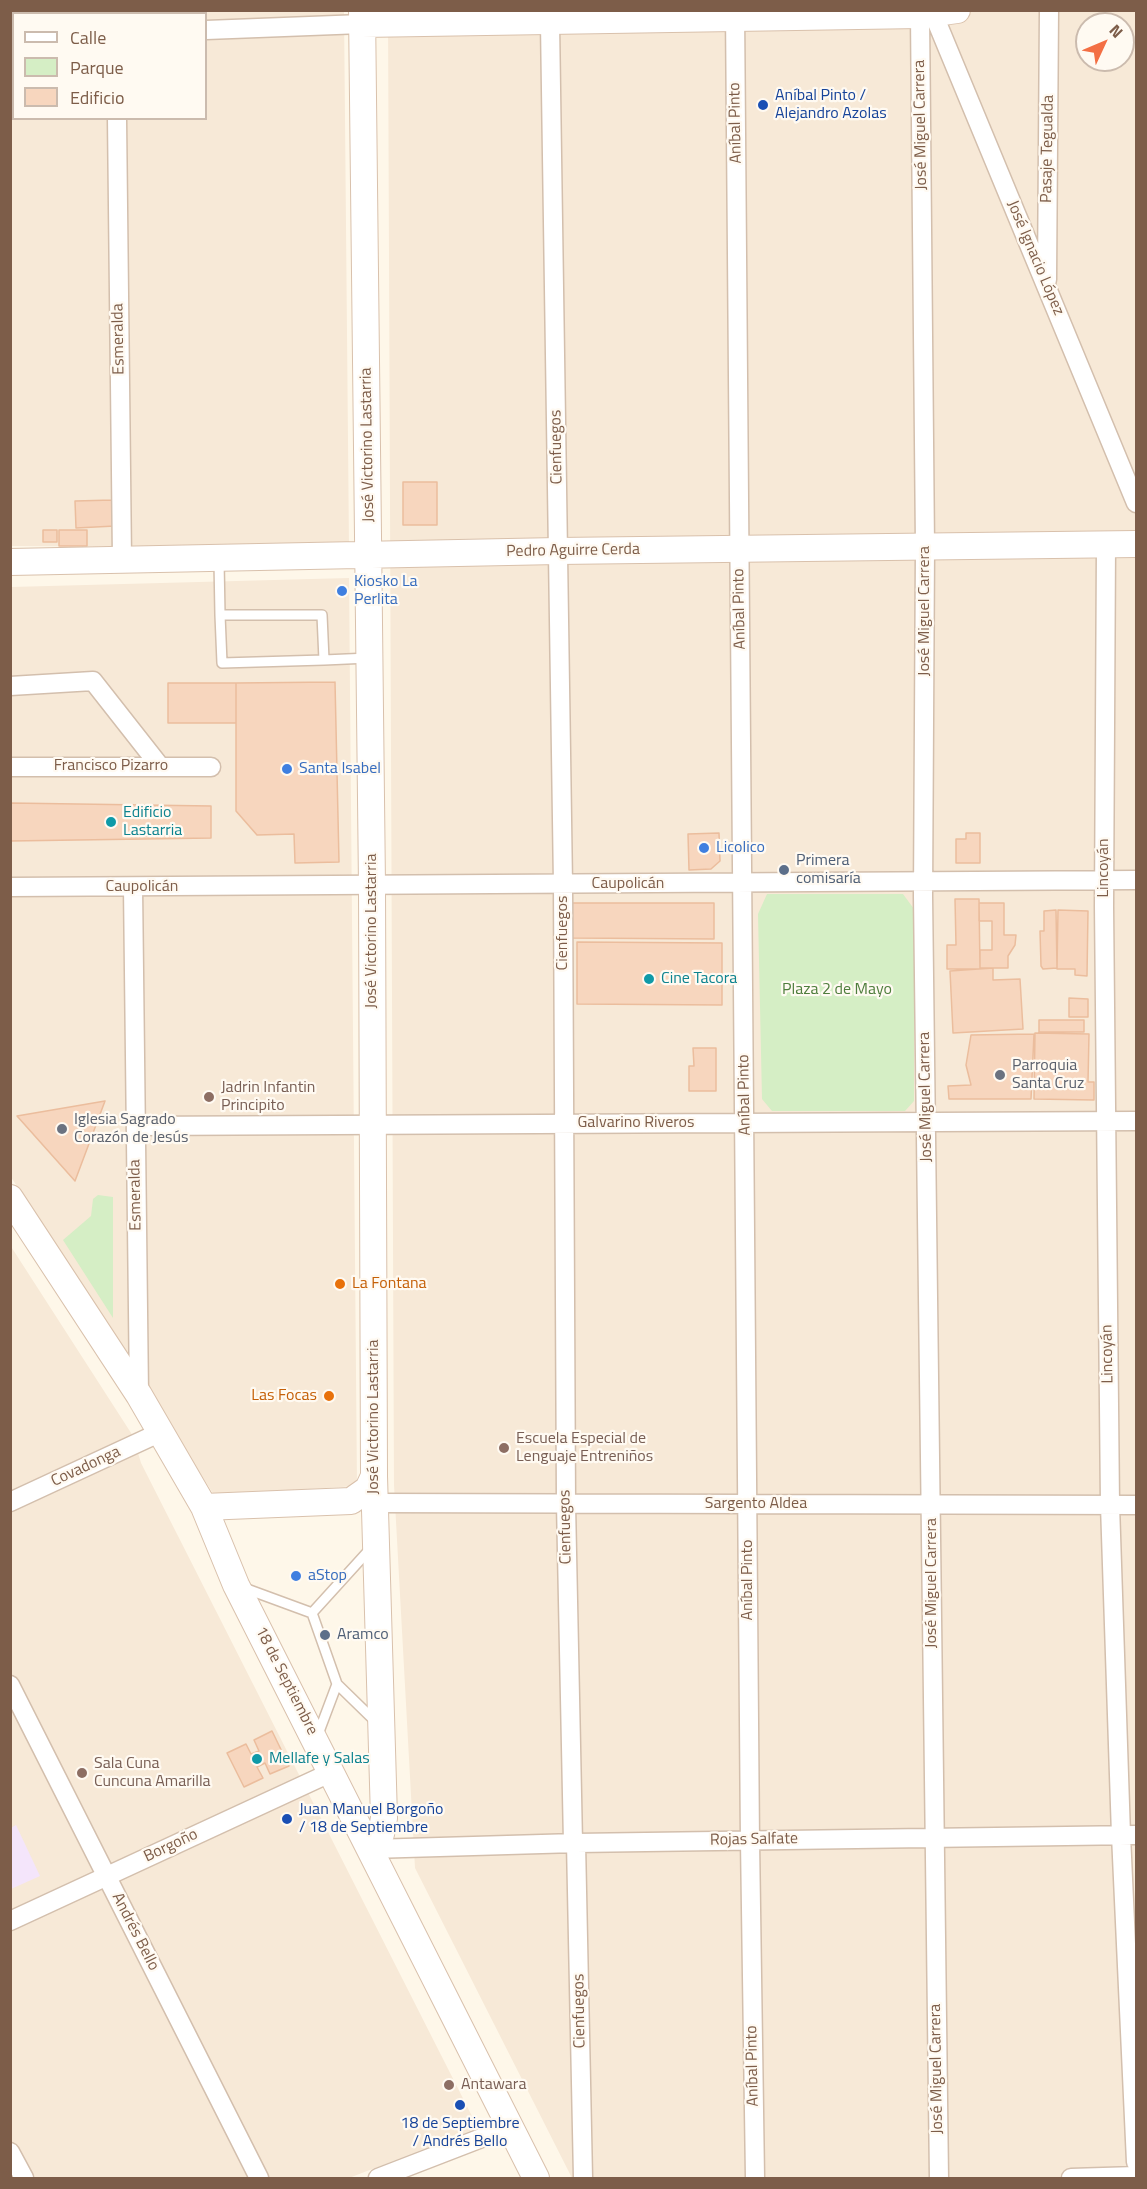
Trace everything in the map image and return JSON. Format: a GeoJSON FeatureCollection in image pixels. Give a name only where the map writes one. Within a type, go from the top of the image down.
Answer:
{"type":"FeatureCollection","features":[{"type":"Feature","properties":{"kind":"main road"},"geometry":{"type":"LineString","coordinates":[[362,17],[550,23],[735,14],[937,13]]}},
{"type":"Feature","properties":{"kind":"main road","name":"José Victorino Lastarria"},"geometry":{"type":"LineString","coordinates":[[362,17],[372,886],[374,1476],[384,1818],[381,1834],[371,1849]]}},
{"type":"Feature","properties":{"kind":"main road","name":"Pedro Aguirre Cerda"},"geometry":{"type":"LineString","coordinates":[[10,562],[558,551],[1137,544]]}},
{"type":"Feature","properties":{"kind":"main road","name":"18 de Septiembre"},"geometry":{"type":"LineString","coordinates":[[10,1198],[139,1395],[204,1507],[237,1585],[536,2178]]}},
{"type":"Feature","properties":{"kind":"main road"},"geometry":{"type":"LineString","coordinates":[[204,1507],[351,1501],[368,1489],[374,1476]]}},
{"type":"Feature","properties":{"kind":"street","name":"Pasaje Tegualda"},"geometry":{"type":"LineString","coordinates":[[1047,288],[1049,10]]}},
{"type":"Feature","properties":{"kind":"street","name":"José Ignacio López"},"geometry":{"type":"LineString","coordinates":[[937,13],[1047,288],[1137,503]]}},
{"type":"Feature","properties":{"kind":"street","name":"José Miguel Carrera"},"geometry":{"type":"LineString","coordinates":[[937,13],[925,547],[923,882],[939,2178]]}},
{"type":"Feature","properties":{"kind":"street","name":"Aníbal Pinto"},"geometry":{"type":"LineString","coordinates":[[735,14],[750,1841],[755,2178]]}},
{"type":"Feature","properties":{"kind":"street"},"geometry":{"type":"LineString","coordinates":[[207,30],[362,17]]}},
{"type":"Feature","properties":{"kind":"street","name":"Cienfuegos"},"geometry":{"type":"LineString","coordinates":[[550,23],[563,885],[566,1504],[583,2178]]}},
{"type":"Feature","properties":{"kind":"street","name":"Esmeralda"},"geometry":{"type":"LineString","coordinates":[[117,120],[122,560]]}},
{"type":"Feature","properties":{"kind":"street","name":"Lincoyán"},"geometry":{"type":"LineString","coordinates":[[1106,545],[1104,881],[1110,1505],[1129,1835],[1137,2162]]}},
{"type":"Feature","properties":{"kind":"street"},"geometry":{"type":"LineString","coordinates":[[10,686],[93,681],[159,765]]}},
{"type":"Feature","properties":{"kind":"street","name":"Francisco Pizarro"},"geometry":{"type":"LineString","coordinates":[[10,767],[211,766]]}},
{"type":"Feature","properties":{"kind":"street","name":"Caupolicán"},"geometry":{"type":"LineString","coordinates":[[10,887],[1137,880]]}},
{"type":"Feature","properties":{"kind":"street","name":"Esmeralda"},"geometry":{"type":"LineString","coordinates":[[133,887],[139,1395]]}},
{"type":"Feature","properties":{"kind":"street","name":"Galvarino Riveros"},"geometry":{"type":"LineString","coordinates":[[136,1126],[1137,1121]]}},
{"type":"Feature","properties":{"kind":"street","name":"Covadonga"},"geometry":{"type":"LineString","coordinates":[[10,1502],[162,1432]]}},
{"type":"Feature","properties":{"kind":"street","name":"Sargento Aldea"},"geometry":{"type":"LineString","coordinates":[[375,1503],[1137,1505]]}},
{"type":"Feature","properties":{"kind":"street","name":"Andrés Bello"},"geometry":{"type":"LineString","coordinates":[[10,1685],[259,2178]]}},
{"type":"Feature","properties":{"kind":"street","name":"Borgoño"},"geometry":{"type":"LineString","coordinates":[[10,1921],[332,1772]]}},
{"type":"Feature","properties":{"kind":"street","name":"Rojas Salfate"},"geometry":{"type":"LineString","coordinates":[[371,1849],[575,1843],[1129,1835]]}},
{"type":"Feature","properties":{"kind":"street"},"geometry":{"type":"LineString","coordinates":[[383,2178],[510,2127]]}},
{"type":"Feature","properties":{"kind":"street"},"geometry":{"type":"LineString","coordinates":[[10,2152],[24,2178]]}},
{"type":"Feature","properties":{"kind":"street"},"geometry":{"type":"LineString","coordinates":[[1071,2178],[1137,2176]]}},
{"type":"Feature","properties":{"kind":"lane"},"geometry":{"type":"LineString","coordinates":[[219,558],[222,663],[370,658]]}},
{"type":"Feature","properties":{"kind":"lane"},"geometry":{"type":"LineString","coordinates":[[220,615],[322,615],[324,660]]}},
{"type":"Feature","properties":{"kind":"lane"},"geometry":{"type":"LineString","coordinates":[[312,1613],[376,1542]]}},
{"type":"Feature","properties":{"kind":"lane"},"geometry":{"type":"LineString","coordinates":[[237,1585],[312,1613]]}},
{"type":"Feature","properties":{"kind":"lane"},"geometry":{"type":"LineString","coordinates":[[312,1613],[337,1684],[382,1728]]}},
{"type":"Feature","properties":{"kind":"lane"},"geometry":{"type":"LineString","coordinates":[[316,1739],[337,1684]]}},
{"type":"Feature","properties":{"kind":"shaded area"},"geometry":{"type":"Polygon","coordinates":[[[11,11],[344,11],[349,548],[11,546],[11,11]]]}},
{"type":"Feature","properties":{"kind":"shaded area"},"geometry":{"type":"Polygon","coordinates":[[[388,11],[1136,11],[1136,2178],[572,2178],[415,1868],[394,1485],[388,11]]]}},
{"type":"Feature","properties":{"kind":"shaded area"},"geometry":{"type":"Polygon","coordinates":[[[349,578],[357,1486],[214,1495],[11,1177],[11,587],[349,578]]]}},
{"type":"Feature","properties":{"kind":"shaded area"},"geometry":{"type":"Polygon","coordinates":[[[10,1245],[133,1436],[141,1463],[478,2128],[349,2178],[11,2178],[10,1245]]]}},
{"type":"Feature","properties":{"kind":"shaded area"},"geometry":{"type":"Polygon","coordinates":[[[16,1825],[40,1876],[11,1889],[11,1828],[16,1825]]]}},
{"type":"Feature","properties":{"kind":"green space","name":"Plaza 2 de Mayo"},"geometry":{"type":"Polygon","coordinates":[[[767,894],[903,894],[914,909],[914,1101],[905,1111],[772,1111],[762,1099],[758,914],[767,894]]]}},
{"type":"Feature","properties":{"kind":"green space"},"geometry":{"type":"Polygon","coordinates":[[[98,1195],[113,1197],[113,1318],[63,1240],[91,1216],[93,1199],[98,1195]]]}},
{"type":"Feature","properties":{"kind":"building"},"geometry":{"type":"Polygon","coordinates":[[[403,482],[437,482],[437,525],[403,525],[403,482]]]}},
{"type":"Feature","properties":{"kind":"building"},"geometry":{"type":"Polygon","coordinates":[[[113,500],[115,526],[76,528],[75,501],[113,500]]]}},
{"type":"Feature","properties":{"kind":"building"},"geometry":{"type":"Polygon","coordinates":[[[43,530],[57,530],[57,542],[43,542],[43,530]]]}},
{"type":"Feature","properties":{"kind":"building"},"geometry":{"type":"Polygon","coordinates":[[[59,530],[87,530],[87,546],[59,546],[59,530]]]}},
{"type":"Feature","properties":{"kind":"building","name":"Santa Isabel"},"geometry":{"type":"Polygon","coordinates":[[[335,682],[339,862],[295,863],[294,834],[257,835],[236,811],[236,683],[335,682]]]}},
{"type":"Feature","properties":{"kind":"building"},"geometry":{"type":"Polygon","coordinates":[[[168,683],[236,683],[236,723],[168,723],[168,683]]]}},
{"type":"Feature","properties":{"kind":"building","name":"Edificio Lastarria"},"geometry":{"type":"Polygon","coordinates":[[[10,803],[211,806],[211,838],[10,841],[10,803]]]}},
{"type":"Feature","properties":{"kind":"building","name":"Licolico"},"geometry":{"type":"Polygon","coordinates":[[[719,833],[720,861],[711,869],[689,870],[688,834],[719,833]]]}},
{"type":"Feature","properties":{"kind":"building"},"geometry":{"type":"Polygon","coordinates":[[[966,833],[980,833],[980,863],[956,863],[956,839],[966,839],[966,833]]]}},
{"type":"Feature","properties":{"kind":"building"},"geometry":{"type":"Polygon","coordinates":[[[955,899],[979,899],[980,969],[947,969],[947,945],[956,945],[955,899]]]}},
{"type":"Feature","properties":{"kind":"building"},"geometry":{"type":"Polygon","coordinates":[[[571,903],[714,903],[714,939],[572,938],[571,903]]]}},
{"type":"Feature","properties":{"kind":"building"},"geometry":{"type":"Polygon","coordinates":[[[979,903],[1004,903],[1004,935],[1016,935],[1015,945],[1008,956],[1008,968],[980,968],[980,950],[992,950],[992,921],[979,921],[979,903]]]}},
{"type":"Feature","properties":{"kind":"building"},"geometry":{"type":"Polygon","coordinates":[[[1056,910],[1057,968],[1043,969],[1040,931],[1044,931],[1044,911],[1056,910]]]}},
{"type":"Feature","properties":{"kind":"building"},"geometry":{"type":"Polygon","coordinates":[[[1058,910],[1088,911],[1087,976],[1075,975],[1075,969],[1057,969],[1058,910]]]}},
{"type":"Feature","properties":{"kind":"building","name":"Cine Tacora"},"geometry":{"type":"Polygon","coordinates":[[[577,942],[722,943],[722,1005],[577,1004],[577,942]]]}},
{"type":"Feature","properties":{"kind":"building"},"geometry":{"type":"Polygon","coordinates":[[[993,968],[993,980],[1020,979],[1023,1029],[953,1033],[950,971],[993,968]]]}},
{"type":"Feature","properties":{"kind":"building"},"geometry":{"type":"Polygon","coordinates":[[[1069,998],[1088,999],[1088,1017],[1069,1017],[1069,998]]]}},
{"type":"Feature","properties":{"kind":"building"},"geometry":{"type":"Polygon","coordinates":[[[1039,1020],[1084,1020],[1084,1032],[1039,1032],[1039,1020]]]}},
{"type":"Feature","properties":{"kind":"building"},"geometry":{"type":"Polygon","coordinates":[[[1035,1033],[1089,1034],[1088,1082],[1094,1082],[1094,1100],[1034,1099],[1035,1033]]]}},
{"type":"Feature","properties":{"kind":"building","name":"Parroquia Santa Cruz"},"geometry":{"type":"Polygon","coordinates":[[[1034,1034],[1031,1099],[949,1099],[948,1086],[971,1085],[966,1065],[971,1035],[1034,1034]]]}},
{"type":"Feature","properties":{"kind":"building"},"geometry":{"type":"Polygon","coordinates":[[[693,1048],[716,1048],[716,1091],[689,1091],[689,1066],[694,1066],[693,1048]]]}},
{"type":"Feature","properties":{"kind":"building","name":"Iglesia Sagrado Corazón de Jesús"},"geometry":{"type":"Polygon","coordinates":[[[105,1101],[75,1181],[17,1116],[105,1101]]]}},
{"type":"Feature","properties":{"kind":"building","name":"Mellafe y Salas"},"geometry":{"type":"Polygon","coordinates":[[[272,1731],[289,1766],[270,1774],[265,1763],[257,1767],[263,1778],[244,1787],[227,1753],[246,1744],[251,1754],[259,1751],[254,1740],[272,1731]]]}},
{"type":"Feature","properties":{"kind":"place","name":"Aníbal Pinto / Alejandro Azolas"},"geometry":{"type":"Point","coordinates":[763,105]}},
{"type":"Feature","properties":{"kind":"place","name":"Kiosko La Perlita"},"geometry":{"type":"Point","coordinates":[342,591]}},
{"type":"Feature","properties":{"kind":"place","name":"Santa Isabel"},"geometry":{"type":"Point","coordinates":[287,769]}},
{"type":"Feature","properties":{"kind":"place","name":"Edificio Lastarria"},"geometry":{"type":"Point","coordinates":[111,822]}},
{"type":"Feature","properties":{"kind":"place","name":"Licolico"},"geometry":{"type":"Point","coordinates":[704,848]}},
{"type":"Feature","properties":{"kind":"place","name":"Primera comisaría"},"geometry":{"type":"Point","coordinates":[784,870]}},
{"type":"Feature","properties":{"kind":"place","name":"Cine Tacora"},"geometry":{"type":"Point","coordinates":[649,979]}},
{"type":"Feature","properties":{"kind":"place","name":"Parroquia Santa Cruz"},"geometry":{"type":"Point","coordinates":[1000,1075]}},
{"type":"Feature","properties":{"kind":"place","name":"Jadrin Infantin Principito"},"geometry":{"type":"Point","coordinates":[209,1097]}},
{"type":"Feature","properties":{"kind":"place","name":"Iglesia Sagrado Corazón de Jesús"},"geometry":{"type":"Point","coordinates":[62,1129]}},
{"type":"Feature","properties":{"kind":"place","name":"La Fontana"},"geometry":{"type":"Point","coordinates":[340,1284]}},
{"type":"Feature","properties":{"kind":"place","name":"Las Focas"},"geometry":{"type":"Point","coordinates":[329,1396]}},
{"type":"Feature","properties":{"kind":"place","name":"Escuela Especial de Lenguaje Entreniños"},"geometry":{"type":"Point","coordinates":[504,1448]}},
{"type":"Feature","properties":{"kind":"place","name":"aStop"},"geometry":{"type":"Point","coordinates":[296,1576]}},
{"type":"Feature","properties":{"kind":"place","name":"Aramco"},"geometry":{"type":"Point","coordinates":[325,1635]}},
{"type":"Feature","properties":{"kind":"place","name":"Mellafe y Salas"},"geometry":{"type":"Point","coordinates":[257,1759]}},
{"type":"Feature","properties":{"kind":"place","name":"Sala Cuna Cuncuna Amarilla"},"geometry":{"type":"Point","coordinates":[82,1773]}},
{"type":"Feature","properties":{"kind":"place","name":"Juan Manuel Borgoño / 18 de Septiembre"},"geometry":{"type":"Point","coordinates":[287,1819]}},
{"type":"Feature","properties":{"kind":"place","name":"Antawara"},"geometry":{"type":"Point","coordinates":[449,2085]}},
{"type":"Feature","properties":{"kind":"place","name":"18 de Septiembre / Andrés Bello"},"geometry":{"type":"Point","coordinates":[460,2105]}}]}
